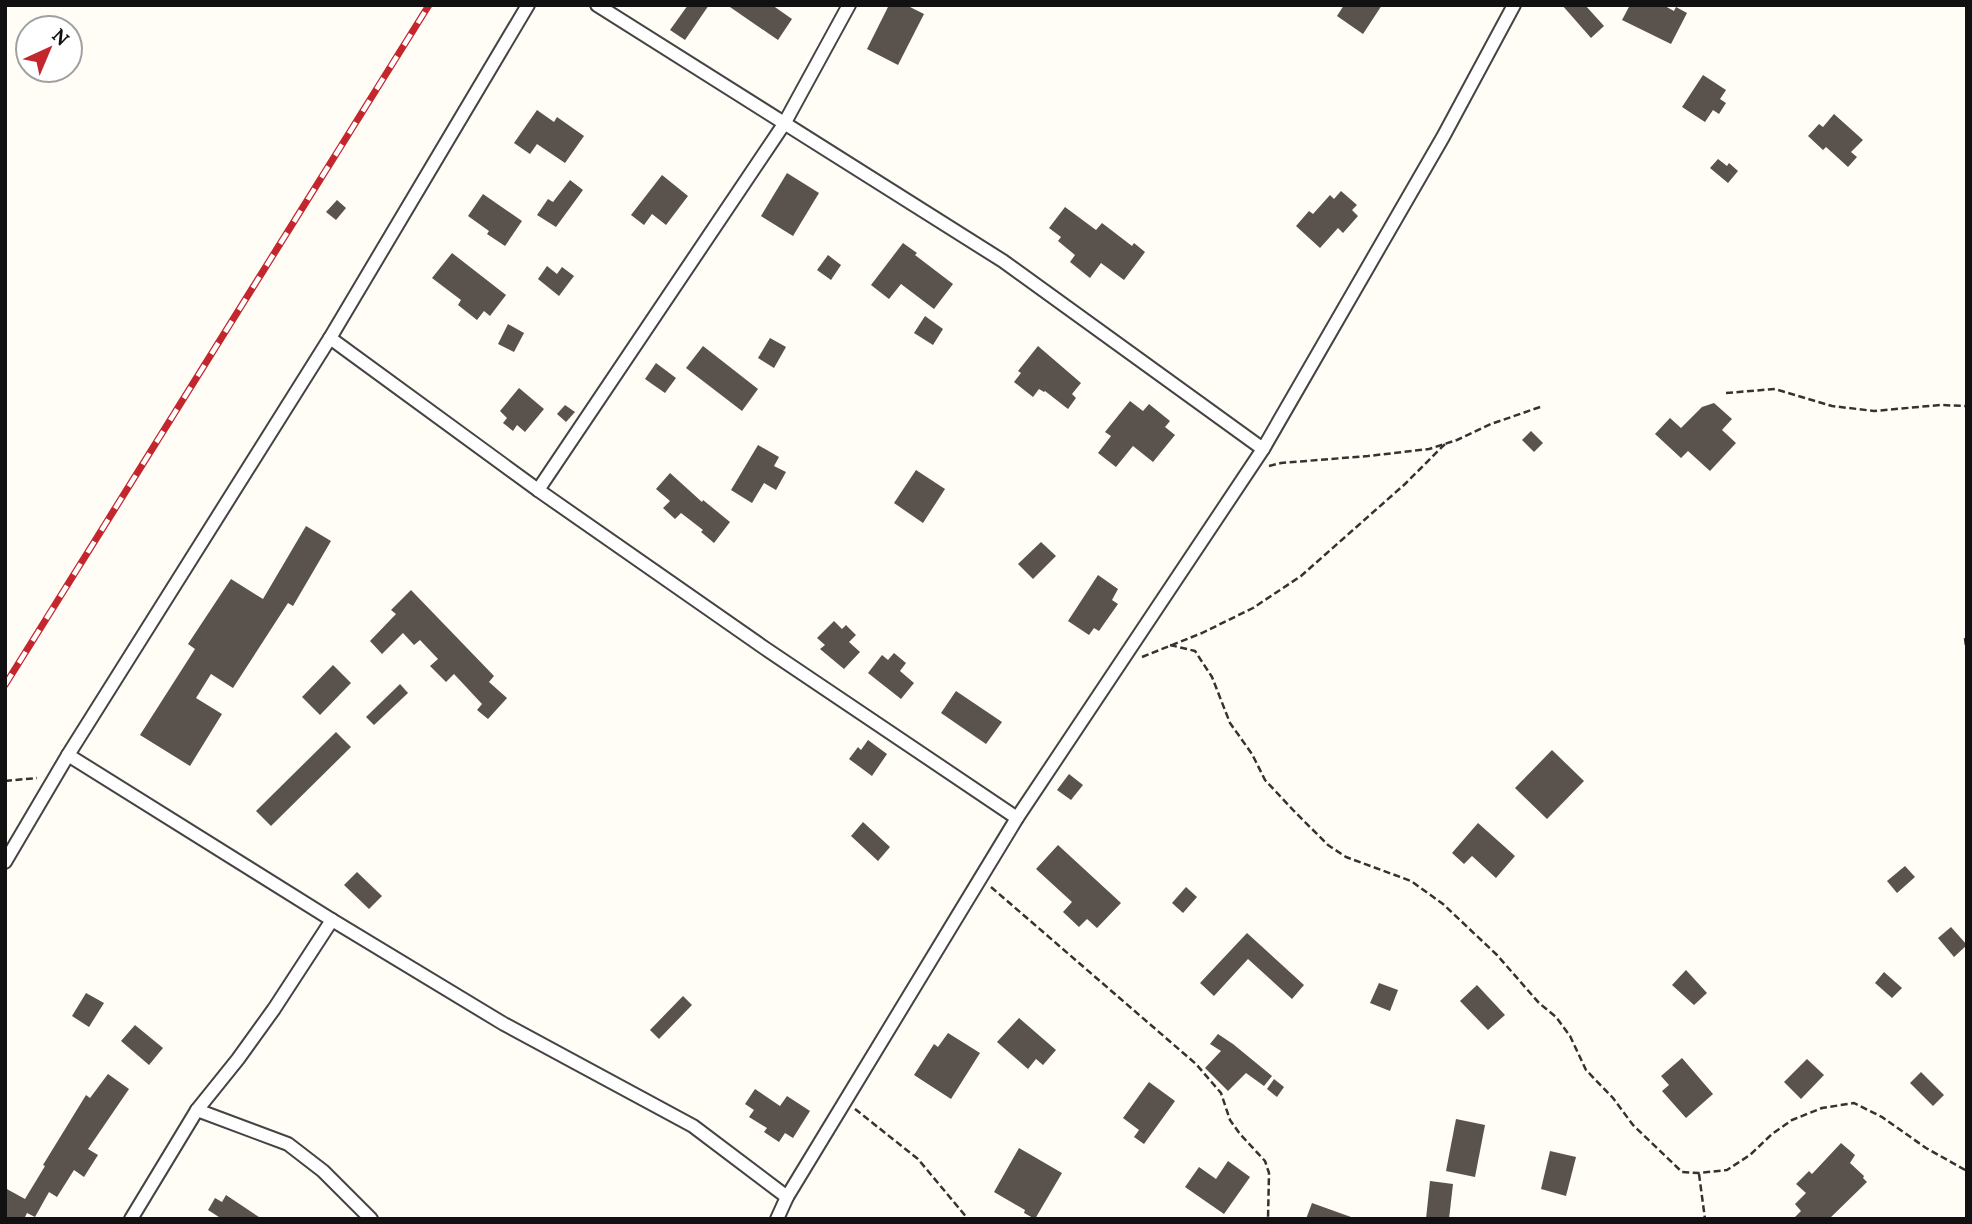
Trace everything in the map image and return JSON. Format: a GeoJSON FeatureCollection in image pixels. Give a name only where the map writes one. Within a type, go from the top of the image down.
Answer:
{"type":"FeatureCollection","features":[{"type":"Feature","properties":{"kind":"street"},"geometry":{"type":"LineString","coordinates":[[5,862],[68,755],[330,338],[528,5]]}},
{"type":"Feature","properties":{"kind":"street"},"geometry":{"type":"LineString","coordinates":[[597,5],[1003,261],[1263,449]]}},
{"type":"Feature","properties":{"kind":"street"},"geometry":{"type":"LineString","coordinates":[[538,490],[785,124],[849,5]]}},
{"type":"Feature","properties":{"kind":"street"},"geometry":{"type":"LineString","coordinates":[[777,1219],[787,1197],[1017,817],[1263,449],[1443,138],[1514,5]]}},
{"type":"Feature","properties":{"kind":"street"},"geometry":{"type":"LineString","coordinates":[[330,338],[538,490],[766,649],[1017,817]]}},
{"type":"Feature","properties":{"kind":"street"},"geometry":{"type":"LineString","coordinates":[[68,755],[504,1024],[693,1126],[787,1197]]}},
{"type":"Feature","properties":{"kind":"street"},"geometry":{"type":"LineString","coordinates":[[131,1219],[197,1110],[274,1009],[332,920]]}},
{"type":"Feature","properties":{"kind":"street"},"geometry":{"type":"LineString","coordinates":[[197,1110],[288,1143],[323,1171],[363,1216]]}},
{"type":"Feature","properties":{"kind":"path"},"geometry":{"type":"LineString","coordinates":[[1726,393],[1775,389],[1832,406],[1874,411],[1940,405],[1967,406]]}},
{"type":"Feature","properties":{"kind":"path"},"geometry":{"type":"LineString","coordinates":[[1249,470],[1281,463],[1429,449],[1542,406]]}},
{"type":"Feature","properties":{"kind":"path"},"geometry":{"type":"LineString","coordinates":[[1445,444],[1405,484],[1301,576],[1253,608],[1170,646],[1195,651],[1212,677],[1230,723],[1252,754],[1265,780],[1328,845],[1346,857],[1411,881],[1443,904],[1497,955],[1539,1003],[1556,1017],[1570,1036],[1586,1070],[1613,1098],[1633,1125],[1682,1172],[1727,1170],[1750,1155],[1792,1120],[1822,1108],[1854,1103],[1882,1117],[1967,1171]]}},
{"type":"Feature","properties":{"kind":"path"},"geometry":{"type":"LineString","coordinates":[[1965,638],[1967,655]]}},
{"type":"Feature","properties":{"kind":"path"},"geometry":{"type":"LineString","coordinates":[[5,781],[56,776]]}},
{"type":"Feature","properties":{"kind":"path"},"geometry":{"type":"LineString","coordinates":[[981,878],[1196,1064],[1222,1093],[1230,1120],[1265,1161],[1269,1173],[1268,1219]]}},
{"type":"Feature","properties":{"kind":"path"},"geometry":{"type":"LineString","coordinates":[[845,1101],[918,1160],[968,1219]]}},
{"type":"Feature","properties":{"kind":"path"},"geometry":{"type":"LineString","coordinates":[[1699,1173],[1704,1219]]}},
{"type":"Feature","properties":{"kind":"building"},"geometry":{"type":"Polygon","coordinates":[[[688,5],[709,5],[685,40],[670,30],[688,5]]]}},
{"type":"Feature","properties":{"kind":"building"},"geometry":{"type":"Polygon","coordinates":[[[727,5],[772,5],[792,19],[778,40],[727,5]]]}},
{"type":"Feature","properties":{"kind":"building"},"geometry":{"type":"Polygon","coordinates":[[[889,5],[906,5],[924,14],[898,65],[867,49],[889,5]]]}},
{"type":"Feature","properties":{"kind":"building"},"geometry":{"type":"Polygon","coordinates":[[[1344,5],[1382,5],[1363,34],[1337,16],[1344,5]]]}},
{"type":"Feature","properties":{"kind":"building"},"geometry":{"type":"Polygon","coordinates":[[[1562,5],[1585,5],[1604,26],[1591,38],[1562,5]]]}},
{"type":"Feature","properties":{"kind":"building"},"geometry":{"type":"Polygon","coordinates":[[[1630,5],[1663,5],[1674,11],[1676,7],[1687,13],[1671,44],[1622,20],[1630,5]]]}},
{"type":"Feature","properties":{"kind":"building"},"geometry":{"type":"Polygon","coordinates":[[[1703,75],[1726,90],[1720,99],[1726,103],[1719,114],[1713,110],[1705,122],[1682,107],[1703,75]]]}},
{"type":"Feature","properties":{"kind":"building"},"geometry":{"type":"Polygon","coordinates":[[[537,110],[554,122],[557,117],[584,136],[565,163],[537,144],[530,154],[514,143],[537,110]]]}},
{"type":"Feature","properties":{"kind":"building"},"geometry":{"type":"Polygon","coordinates":[[[1834,114],[1863,140],[1851,152],[1857,157],[1848,167],[1826,147],[1823,150],[1808,136],[1819,124],[1823,127],[1834,114]]]}},
{"type":"Feature","properties":{"kind":"building"},"geometry":{"type":"Polygon","coordinates":[[[1718,159],[1727,166],[1729,163],[1738,171],[1728,183],[1710,168],[1718,159]]]}},
{"type":"Feature","properties":{"kind":"building"},"geometry":{"type":"Polygon","coordinates":[[[787,173],[819,193],[793,236],[761,216],[787,173]]]}},
{"type":"Feature","properties":{"kind":"building"},"geometry":{"type":"Polygon","coordinates":[[[662,175],[688,196],[666,225],[652,214],[644,225],[631,215],[662,175]]]}},
{"type":"Feature","properties":{"kind":"building"},"geometry":{"type":"Polygon","coordinates":[[[570,180],[583,190],[556,227],[537,215],[548,199],[553,202],[570,180]]]}},
{"type":"Feature","properties":{"kind":"building"},"geometry":{"type":"Polygon","coordinates":[[[1341,191],[1357,205],[1352,210],[1358,216],[1343,233],[1338,228],[1320,248],[1296,226],[1309,211],[1313,214],[1330,195],[1334,199],[1341,191]]]}},
{"type":"Feature","properties":{"kind":"building"},"geometry":{"type":"Polygon","coordinates":[[[483,194],[522,221],[505,246],[468,216],[483,194]]]}},
{"type":"Feature","properties":{"kind":"building"},"geometry":{"type":"Polygon","coordinates":[[[337,200],[346,208],[336,220],[326,212],[337,200]]]}},
{"type":"Feature","properties":{"kind":"building"},"geometry":{"type":"Polygon","coordinates":[[[1065,207],[1096,230],[1102,223],[1132,246],[1134,243],[1145,252],[1124,280],[1101,263],[1090,278],[1070,262],[1075,255],[1058,241],[1061,237],[1049,228],[1065,207]]]}},
{"type":"Feature","properties":{"kind":"building"},"geometry":{"type":"Polygon","coordinates":[[[903,243],[953,284],[934,309],[901,284],[889,299],[871,285],[903,243]]]}},
{"type":"Feature","properties":{"kind":"building"},"geometry":{"type":"Polygon","coordinates":[[[452,253],[506,295],[490,316],[484,311],[477,320],[458,305],[461,300],[432,278],[452,253]]]}},
{"type":"Feature","properties":{"kind":"building"},"geometry":{"type":"Polygon","coordinates":[[[828,255],[841,265],[831,280],[817,270],[828,255]]]}},
{"type":"Feature","properties":{"kind":"building"},"geometry":{"type":"Polygon","coordinates":[[[547,266],[557,274],[562,267],[574,276],[559,296],[538,279],[547,266]]]}},
{"type":"Feature","properties":{"kind":"building"},"geometry":{"type":"Polygon","coordinates":[[[925,316],[943,329],[933,345],[914,333],[925,316]]]}},
{"type":"Feature","properties":{"kind":"building"},"geometry":{"type":"Polygon","coordinates":[[[508,324],[524,333],[514,352],[498,344],[508,324]]]}},
{"type":"Feature","properties":{"kind":"building"},"geometry":{"type":"Polygon","coordinates":[[[770,338],[786,347],[774,368],[758,358],[770,338]]]}},
{"type":"Feature","properties":{"kind":"building"},"geometry":{"type":"Polygon","coordinates":[[[703,346],[758,389],[742,411],[686,368],[703,346]]]}},
{"type":"Feature","properties":{"kind":"building"},"geometry":{"type":"Polygon","coordinates":[[[1038,346],[1081,383],[1072,394],[1076,398],[1068,409],[1045,391],[1039,389],[1033,397],[1014,382],[1021,373],[1018,371],[1038,346]]]}},
{"type":"Feature","properties":{"kind":"building"},"geometry":{"type":"Polygon","coordinates":[[[656,363],[676,378],[665,393],[645,379],[656,363]]]}},
{"type":"Feature","properties":{"kind":"building"},"geometry":{"type":"Polygon","coordinates":[[[519,388],[544,409],[525,432],[517,425],[513,431],[503,423],[507,418],[500,411],[519,388]]]}},
{"type":"Feature","properties":{"kind":"building"},"geometry":{"type":"Polygon","coordinates":[[[1130,401],[1143,411],[1149,404],[1170,421],[1165,427],[1175,435],[1153,462],[1133,446],[1116,467],[1098,453],[1111,436],[1105,432],[1130,401]]]}},
{"type":"Feature","properties":{"kind":"building"},"geometry":{"type":"Polygon","coordinates":[[[1714,403],[1732,419],[1722,430],[1736,443],[1710,471],[1688,451],[1681,458],[1655,434],[1670,418],[1681,428],[1702,407],[1714,403]]]}},
{"type":"Feature","properties":{"kind":"building"},"geometry":{"type":"Polygon","coordinates":[[[565,405],[575,412],[566,422],[557,414],[565,405]]]}},
{"type":"Feature","properties":{"kind":"building"},"geometry":{"type":"Polygon","coordinates":[[[1531,431],[1543,443],[1534,452],[1522,440],[1531,431]]]}},
{"type":"Feature","properties":{"kind":"building"},"geometry":{"type":"Polygon","coordinates":[[[758,445],[779,457],[774,466],[786,472],[776,490],[764,483],[752,503],[731,490],[758,445]]]}},
{"type":"Feature","properties":{"kind":"building"},"geometry":{"type":"Polygon","coordinates":[[[916,470],[945,489],[923,523],[894,503],[916,470]]]}},
{"type":"Feature","properties":{"kind":"building"},"geometry":{"type":"Polygon","coordinates":[[[670,473],[702,502],[703,500],[730,522],[714,543],[701,532],[703,530],[681,513],[675,519],[663,508],[670,501],[656,489],[670,473]]]}},
{"type":"Feature","properties":{"kind":"building"},"geometry":{"type":"Polygon","coordinates":[[[306,526],[331,541],[293,606],[288,603],[233,688],[211,674],[196,698],[222,714],[190,766],[140,735],[195,649],[188,644],[231,579],[263,599],[306,526]]]}},
{"type":"Feature","properties":{"kind":"building"},"geometry":{"type":"Polygon","coordinates":[[[1041,542],[1056,556],[1033,579],[1018,564],[1041,542]]]}},
{"type":"Feature","properties":{"kind":"building"},"geometry":{"type":"Polygon","coordinates":[[[1098,575],[1118,589],[1112,600],[1118,604],[1099,631],[1094,628],[1089,635],[1068,621],[1098,575]]]}},
{"type":"Feature","properties":{"kind":"building"},"geometry":{"type":"Polygon","coordinates":[[[411,590],[494,676],[489,682],[507,698],[488,719],[477,710],[482,704],[454,674],[446,682],[430,666],[438,659],[420,640],[414,645],[403,633],[382,654],[370,641],[396,614],[391,610],[411,590]]]}},
{"type":"Feature","properties":{"kind":"building"},"geometry":{"type":"Polygon","coordinates":[[[834,621],[842,629],[846,625],[856,635],[849,642],[860,652],[844,669],[820,649],[825,645],[817,638],[834,621]]]}},
{"type":"Feature","properties":{"kind":"building"},"geometry":{"type":"Polygon","coordinates":[[[894,653],[906,663],[900,671],[914,683],[901,699],[868,673],[882,655],[888,660],[894,653]]]}},
{"type":"Feature","properties":{"kind":"building"},"geometry":{"type":"Polygon","coordinates":[[[333,665],[351,683],[320,715],[302,697],[333,665]]]}},
{"type":"Feature","properties":{"kind":"building"},"geometry":{"type":"Polygon","coordinates":[[[400,684],[408,693],[374,725],[366,717],[400,684]]]}},
{"type":"Feature","properties":{"kind":"building"},"geometry":{"type":"Polygon","coordinates":[[[956,691],[1002,722],[986,744],[941,713],[956,691]]]}},
{"type":"Feature","properties":{"kind":"building"},"geometry":{"type":"Polygon","coordinates":[[[336,732],[351,747],[271,826],[256,811],[336,732]]]}},
{"type":"Feature","properties":{"kind":"building"},"geometry":{"type":"Polygon","coordinates":[[[868,740],[887,754],[872,776],[849,759],[858,747],[861,750],[868,740]]]}},
{"type":"Feature","properties":{"kind":"building"},"geometry":{"type":"Polygon","coordinates":[[[1552,750],[1584,781],[1547,819],[1515,788],[1552,750]]]}},
{"type":"Feature","properties":{"kind":"building"},"geometry":{"type":"Polygon","coordinates":[[[1069,774],[1083,785],[1071,800],[1057,790],[1069,774]]]}},
{"type":"Feature","properties":{"kind":"building"},"geometry":{"type":"Polygon","coordinates":[[[863,822],[890,847],[878,861],[851,836],[863,822]]]}},
{"type":"Feature","properties":{"kind":"building"},"geometry":{"type":"Polygon","coordinates":[[[1478,823],[1515,856],[1496,878],[1472,856],[1464,864],[1452,853],[1478,823]]]}},
{"type":"Feature","properties":{"kind":"building"},"geometry":{"type":"Polygon","coordinates":[[[1058,845],[1121,903],[1097,928],[1087,919],[1079,927],[1063,912],[1072,902],[1036,869],[1058,845]]]}},
{"type":"Feature","properties":{"kind":"building"},"geometry":{"type":"Polygon","coordinates":[[[1905,866],[1915,877],[1897,893],[1887,881],[1905,866]]]}},
{"type":"Feature","properties":{"kind":"building"},"geometry":{"type":"Polygon","coordinates":[[[357,872],[382,896],[369,909],[344,885],[357,872]]]}},
{"type":"Feature","properties":{"kind":"building"},"geometry":{"type":"Polygon","coordinates":[[[1186,887],[1197,897],[1183,913],[1172,903],[1186,887]]]}},
{"type":"Feature","properties":{"kind":"building"},"geometry":{"type":"Polygon","coordinates":[[[1951,927],[1967,945],[1954,957],[1938,938],[1951,927]]]}},
{"type":"Feature","properties":{"kind":"building"},"geometry":{"type":"Polygon","coordinates":[[[1247,933],[1304,985],[1292,999],[1248,959],[1214,996],[1200,983],[1247,933]]]}},
{"type":"Feature","properties":{"kind":"building"},"geometry":{"type":"Polygon","coordinates":[[[1686,970],[1707,993],[1694,1005],[1672,985],[1686,970]]]}},
{"type":"Feature","properties":{"kind":"building"},"geometry":{"type":"Polygon","coordinates":[[[1884,972],[1902,988],[1892,998],[1875,983],[1884,972]]]}},
{"type":"Feature","properties":{"kind":"building"},"geometry":{"type":"Polygon","coordinates":[[[1379,983],[1398,990],[1390,1011],[1370,1003],[1379,983]]]}},
{"type":"Feature","properties":{"kind":"building"},"geometry":{"type":"Polygon","coordinates":[[[1477,985],[1505,1015],[1488,1030],[1460,1001],[1477,985]]]}},
{"type":"Feature","properties":{"kind":"building"},"geometry":{"type":"Polygon","coordinates":[[[86,993],[104,1003],[89,1027],[72,1016],[86,993]]]}},
{"type":"Feature","properties":{"kind":"building"},"geometry":{"type":"Polygon","coordinates":[[[683,996],[692,1005],[659,1039],[650,1030],[683,996]]]}},
{"type":"Feature","properties":{"kind":"building"},"geometry":{"type":"Polygon","coordinates":[[[1019,1018],[1056,1050],[1043,1065],[1036,1059],[1028,1069],[997,1042],[1019,1018]]]}},
{"type":"Feature","properties":{"kind":"building"},"geometry":{"type":"Polygon","coordinates":[[[135,1025],[163,1048],[149,1065],[121,1041],[135,1025]]]}},
{"type":"Feature","properties":{"kind":"building"},"geometry":{"type":"Polygon","coordinates":[[[948,1033],[980,1053],[951,1099],[914,1075],[934,1044],[938,1047],[948,1033]]]}},
{"type":"Feature","properties":{"kind":"building"},"geometry":{"type":"Polygon","coordinates":[[[1218,1034],[1272,1076],[1264,1086],[1246,1073],[1228,1091],[1205,1068],[1221,1051],[1210,1044],[1218,1034]]]}},
{"type":"Feature","properties":{"kind":"building"},"geometry":{"type":"Polygon","coordinates":[[[1682,1058],[1713,1094],[1686,1118],[1662,1091],[1669,1085],[1661,1076],[1682,1058]]]}},
{"type":"Feature","properties":{"kind":"building"},"geometry":{"type":"Polygon","coordinates":[[[1807,1059],[1824,1075],[1801,1099],[1784,1082],[1807,1059]]]}},
{"type":"Feature","properties":{"kind":"building"},"geometry":{"type":"Polygon","coordinates":[[[1921,1072],[1944,1095],[1933,1106],[1910,1083],[1921,1072]]]}},
{"type":"Feature","properties":{"kind":"building"},"geometry":{"type":"Polygon","coordinates":[[[108,1074],[129,1089],[88,1149],[98,1155],[84,1177],[74,1170],[57,1197],[49,1192],[35,1217],[27,1213],[24,1219],[5,1219],[5,1188],[25,1199],[86,1095],[90,1098],[108,1074]]]}},
{"type":"Feature","properties":{"kind":"building"},"geometry":{"type":"Polygon","coordinates":[[[1274,1079],[1284,1087],[1277,1097],[1267,1089],[1274,1079]]]}},
{"type":"Feature","properties":{"kind":"building"},"geometry":{"type":"Polygon","coordinates":[[[1149,1082],[1175,1101],[1144,1144],[1134,1137],[1139,1130],[1123,1118],[1149,1082]]]}},
{"type":"Feature","properties":{"kind":"building"},"geometry":{"type":"Polygon","coordinates":[[[755,1089],[780,1106],[787,1096],[810,1111],[793,1138],[785,1133],[779,1142],[764,1132],[767,1128],[749,1117],[754,1110],[745,1104],[755,1089]]]}},
{"type":"Feature","properties":{"kind":"building"},"geometry":{"type":"Polygon","coordinates":[[[1456,1119],[1485,1125],[1475,1177],[1446,1171],[1456,1119]]]}},
{"type":"Feature","properties":{"kind":"building"},"geometry":{"type":"Polygon","coordinates":[[[1841,1143],[1855,1155],[1850,1163],[1867,1182],[1829,1219],[1793,1219],[1801,1211],[1795,1204],[1806,1193],[1796,1184],[1809,1171],[1812,1174],[1841,1143]]]}},
{"type":"Feature","properties":{"kind":"building"},"geometry":{"type":"Polygon","coordinates":[[[1019,1148],[1062,1173],[1035,1219],[994,1192],[1019,1148]]]}},
{"type":"Feature","properties":{"kind":"building"},"geometry":{"type":"Polygon","coordinates":[[[1550,1151],[1576,1157],[1566,1196],[1541,1189],[1550,1151]]]}},
{"type":"Feature","properties":{"kind":"building"},"geometry":{"type":"Polygon","coordinates":[[[1228,1161],[1250,1177],[1224,1214],[1185,1187],[1199,1167],[1216,1179],[1228,1161]]]}},
{"type":"Feature","properties":{"kind":"building"},"geometry":{"type":"Polygon","coordinates":[[[1430,1181],[1453,1184],[1449,1219],[1426,1219],[1430,1181]]]}},
{"type":"Feature","properties":{"kind":"building"},"geometry":{"type":"Polygon","coordinates":[[[226,1195],[262,1219],[222,1219],[208,1210],[215,1198],[222,1202],[226,1195]]]}},
{"type":"Feature","properties":{"kind":"building"},"geometry":{"type":"Polygon","coordinates":[[[1312,1203],[1351,1217],[1351,1219],[1306,1219],[1312,1203]]]}},
{"type":"Feature","properties":{"kind":"railway"},"geometry":{"type":"LineString","coordinates":[[5,685],[429,5]]}}]}
